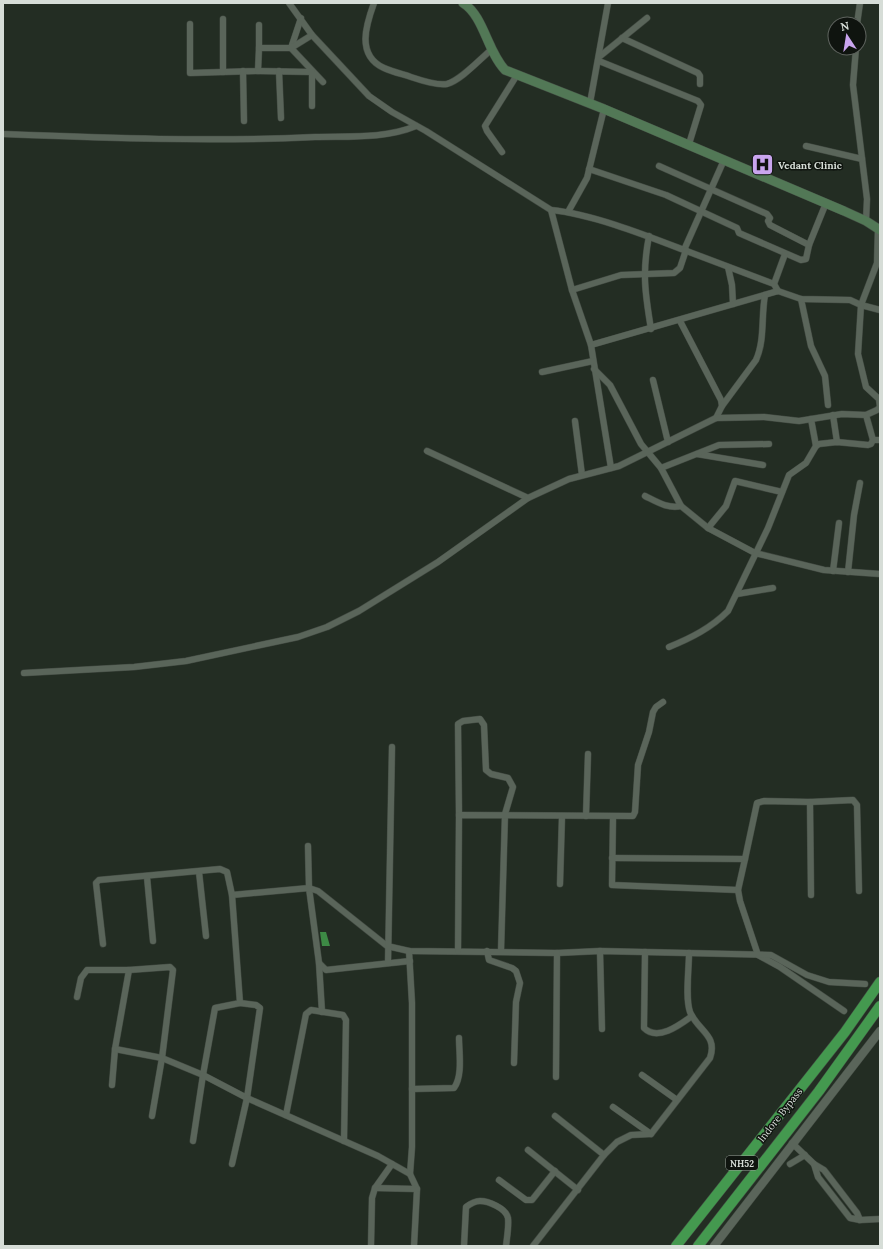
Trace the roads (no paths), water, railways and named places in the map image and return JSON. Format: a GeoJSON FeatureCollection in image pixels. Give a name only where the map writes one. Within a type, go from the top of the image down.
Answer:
{"type":"FeatureCollection","features":[{"type":"Feature","properties":{"kind":"highway","name":"Indore Bypass"},"geometry":{"type":"LineString","coordinates":[[676,1246],[845,1032],[880,982]]}},
{"type":"Feature","properties":{"kind":"highway","name":"Indore Bypass"},"geometry":{"type":"LineString","coordinates":[[698,1246],[819,1091],[880,1006]]}},
{"type":"Feature","properties":{"kind":"main road"},"geometry":{"type":"LineString","coordinates":[[463,3],[469,7],[483,31],[497,62],[504,70],[689,144],[826,203],[866,221],[879,229]]}},
{"type":"Feature","properties":{"kind":"street"},"geometry":{"type":"LineString","coordinates":[[288,3],[301,18],[312,35],[369,96],[392,112],[551,210],[568,212],[649,236],[774,284],[778,291]]}},
{"type":"Feature","properties":{"kind":"street"},"geometry":{"type":"LineString","coordinates":[[374,3],[365,26],[365,40],[367,50],[374,60],[383,68],[413,78],[443,84],[455,81],[491,50]]}},
{"type":"Feature","properties":{"kind":"street"},"geometry":{"type":"LineString","coordinates":[[590,104],[608,3]]}},
{"type":"Feature","properties":{"kind":"street"},"geometry":{"type":"LineString","coordinates":[[858,16],[860,3]]}},
{"type":"Feature","properties":{"kind":"street"},"geometry":{"type":"LineString","coordinates":[[291,48],[301,18]]}},
{"type":"Feature","properties":{"kind":"street"},"geometry":{"type":"LineString","coordinates":[[599,59],[647,18]]}},
{"type":"Feature","properties":{"kind":"street"},"geometry":{"type":"LineString","coordinates":[[223,19],[223,72]]}},
{"type":"Feature","properties":{"kind":"street"},"geometry":{"type":"LineString","coordinates":[[190,24],[190,73],[243,71],[312,72]]}},
{"type":"Feature","properties":{"kind":"street"},"geometry":{"type":"LineString","coordinates":[[258,71],[259,25]]}},
{"type":"Feature","properties":{"kind":"street"},"geometry":{"type":"LineString","coordinates":[[259,48],[291,48],[312,35]]}},
{"type":"Feature","properties":{"kind":"street"},"geometry":{"type":"LineString","coordinates":[[622,38],[698,72],[700,76],[700,84]]}},
{"type":"Feature","properties":{"kind":"street"},"geometry":{"type":"LineString","coordinates":[[291,48],[323,82]]}},
{"type":"Feature","properties":{"kind":"street"},"geometry":{"type":"LineString","coordinates":[[855,56],[853,84],[867,199],[866,221]]}},
{"type":"Feature","properties":{"kind":"street"},"geometry":{"type":"LineString","coordinates":[[599,59],[700,102],[700,113],[689,144]]}},
{"type":"Feature","properties":{"kind":"street"},"geometry":{"type":"LineString","coordinates":[[243,71],[244,121]]}},
{"type":"Feature","properties":{"kind":"street"},"geometry":{"type":"LineString","coordinates":[[279,71],[281,118]]}},
{"type":"Feature","properties":{"kind":"street"},"geometry":{"type":"LineString","coordinates":[[312,72],[312,106]]}},
{"type":"Feature","properties":{"kind":"street"},"geometry":{"type":"LineString","coordinates":[[502,152],[487,132],[485,126],[517,75]]}},
{"type":"Feature","properties":{"kind":"street"},"geometry":{"type":"LineString","coordinates":[[568,212],[587,178],[603,119],[604,109]]}},
{"type":"Feature","properties":{"kind":"street"},"geometry":{"type":"LineString","coordinates":[[3,134],[171,139],[244,139],[390,134],[416,126]]}},
{"type":"Feature","properties":{"kind":"street"},"geometry":{"type":"LineString","coordinates":[[806,146],[862,159]]}},
{"type":"Feature","properties":{"kind":"street"},"geometry":{"type":"LineString","coordinates":[[572,290],[614,276],[644,273],[674,273],[678,271],[685,250],[724,160]]}},
{"type":"Feature","properties":{"kind":"street"},"geometry":{"type":"LineString","coordinates":[[659,166],[768,214],[770,218],[768,221],[770,225],[808,245]]}},
{"type":"Feature","properties":{"kind":"street"},"geometry":{"type":"LineString","coordinates":[[589,169],[666,195],[702,210],[736,228],[739,232],[785,254],[803,260],[806,259],[808,245],[826,203]]}},
{"type":"Feature","properties":{"kind":"street"},"geometry":{"type":"LineString","coordinates":[[551,210],[572,290],[591,345],[611,468]]}},
{"type":"Feature","properties":{"kind":"street"},"geometry":{"type":"LineString","coordinates":[[24,673],[134,667],[186,661],[298,638],[327,627],[359,611],[438,562],[528,498],[569,479],[611,468],[648,452],[716,418],[764,417],[799,421],[855,413],[866,415],[879,409],[880,400],[866,387],[858,358],[862,305],[877,263],[879,229]]}},
{"type":"Feature","properties":{"kind":"street"},"geometry":{"type":"LineString","coordinates":[[649,236],[644,263],[644,273],[645,292],[651,329]]}},
{"type":"Feature","properties":{"kind":"street"},"geometry":{"type":"LineString","coordinates":[[774,284],[785,254]]}},
{"type":"Feature","properties":{"kind":"street"},"geometry":{"type":"LineString","coordinates":[[728,267],[732,285],[733,304]]}},
{"type":"Feature","properties":{"kind":"street"},"geometry":{"type":"LineString","coordinates":[[591,345],[651,329],[778,291],[801,299],[850,300],[880,310]]}},
{"type":"Feature","properties":{"kind":"street"},"geometry":{"type":"LineString","coordinates":[[716,418],[722,406],[754,364],[760,352],[761,316],[765,295]]}},
{"type":"Feature","properties":{"kind":"street"},"geometry":{"type":"LineString","coordinates":[[801,299],[811,346],[825,376],[828,405]]}},
{"type":"Feature","properties":{"kind":"street"},"geometry":{"type":"LineString","coordinates":[[680,320],[718,393],[722,406]]}},
{"type":"Feature","properties":{"kind":"street"},"geometry":{"type":"LineString","coordinates":[[542,372],[593,361]]}},
{"type":"Feature","properties":{"kind":"street"},"geometry":{"type":"LineString","coordinates":[[594,369],[610,385],[641,444],[661,468],[681,506],[708,528],[755,553],[833,571],[880,574]]}},
{"type":"Feature","properties":{"kind":"street"},"geometry":{"type":"LineString","coordinates":[[653,380],[668,442]]}},
{"type":"Feature","properties":{"kind":"street"},"geometry":{"type":"LineString","coordinates":[[834,415],[837,442]]}},
{"type":"Feature","properties":{"kind":"street"},"geometry":{"type":"LineString","coordinates":[[669,647],[696,635],[718,621],[728,611],[768,528],[789,475],[806,463],[816,446],[819,444],[837,442],[868,445],[877,440],[866,415]]}},
{"type":"Feature","properties":{"kind":"street"},"geometry":{"type":"LineString","coordinates":[[811,419],[816,446]]}},
{"type":"Feature","properties":{"kind":"street"},"geometry":{"type":"LineString","coordinates":[[575,421],[582,475]]}},
{"type":"Feature","properties":{"kind":"street"},"geometry":{"type":"LineString","coordinates":[[661,468],[695,454],[726,444],[770,444]]}},
{"type":"Feature","properties":{"kind":"street"},"geometry":{"type":"LineString","coordinates":[[427,451],[528,498]]}},
{"type":"Feature","properties":{"kind":"street"},"geometry":{"type":"LineString","coordinates":[[695,454],[763,465]]}},
{"type":"Feature","properties":{"kind":"street"},"geometry":{"type":"LineString","coordinates":[[708,528],[726,506],[736,481],[782,492]]}},
{"type":"Feature","properties":{"kind":"street"},"geometry":{"type":"LineString","coordinates":[[848,572],[854,515],[860,483]]}},
{"type":"Feature","properties":{"kind":"street"},"geometry":{"type":"LineString","coordinates":[[645,496],[674,508],[681,506]]}},
{"type":"Feature","properties":{"kind":"street"},"geometry":{"type":"LineString","coordinates":[[833,571],[839,523]]}},
{"type":"Feature","properties":{"kind":"street"},"geometry":{"type":"LineString","coordinates":[[737,594],[773,588]]}},
{"type":"Feature","properties":{"kind":"street"},"geometry":{"type":"LineString","coordinates":[[459,815],[505,814],[613,817],[634,816],[638,765],[649,732],[653,712],[656,707],[663,702]]}},
{"type":"Feature","properties":{"kind":"street"},"geometry":{"type":"LineString","coordinates":[[458,951],[458,724],[463,721],[480,719],[484,725],[486,770],[491,774],[508,778],[513,787],[505,814],[501,951]]}},
{"type":"Feature","properties":{"kind":"street"},"geometry":{"type":"LineString","coordinates":[[388,963],[387,946],[392,747]]}},
{"type":"Feature","properties":{"kind":"street"},"geometry":{"type":"LineString","coordinates":[[586,816],[588,754]]}},
{"type":"Feature","properties":{"kind":"street"},"geometry":{"type":"LineString","coordinates":[[844,1011],[780,967],[758,954],[740,901],[738,890],[757,803],[764,800],[810,802],[853,800],[857,803],[859,891]]}},
{"type":"Feature","properties":{"kind":"street"},"geometry":{"type":"LineString","coordinates":[[810,802],[811,895]]}},
{"type":"Feature","properties":{"kind":"street"},"geometry":{"type":"LineString","coordinates":[[560,884],[562,816]]}},
{"type":"Feature","properties":{"kind":"street"},"geometry":{"type":"LineString","coordinates":[[613,817],[612,885],[738,890]]}},
{"type":"Feature","properties":{"kind":"street"},"geometry":{"type":"LineString","coordinates":[[308,846],[309,888],[319,963],[322,1012]]}},
{"type":"Feature","properties":{"kind":"street"},"geometry":{"type":"LineString","coordinates":[[612,858],[745,859]]}},
{"type":"Feature","properties":{"kind":"street"},"geometry":{"type":"LineString","coordinates":[[103,944],[96,883],[103,878],[147,877],[225,869],[232,895],[240,1003]]}},
{"type":"Feature","properties":{"kind":"street"},"geometry":{"type":"LineString","coordinates":[[199,872],[206,936]]}},
{"type":"Feature","properties":{"kind":"street"},"geometry":{"type":"LineString","coordinates":[[147,877],[153,941]]}},
{"type":"Feature","properties":{"kind":"street"},"geometry":{"type":"LineString","coordinates":[[232,895],[309,888],[318,891],[387,946],[409,951],[501,951],[557,953],[600,951],[758,954],[771,955],[807,975],[829,982],[865,984]]}},
{"type":"Feature","properties":{"kind":"street"},"geometry":{"type":"LineString","coordinates":[[409,951],[412,1003],[412,1150],[410,1174],[416,1189],[414,1246]]}},
{"type":"Feature","properties":{"kind":"street"},"geometry":{"type":"LineString","coordinates":[[487,951],[489,960],[512,968],[516,972],[520,983],[516,1002],[514,1063]]}},
{"type":"Feature","properties":{"kind":"street"},"geometry":{"type":"LineString","coordinates":[[600,951],[602,1028]]}},
{"type":"Feature","properties":{"kind":"street"},"geometry":{"type":"LineString","coordinates":[[645,952],[644,1028],[650,1032],[667,1032],[673,1030],[692,1016]]}},
{"type":"Feature","properties":{"kind":"street"},"geometry":{"type":"LineString","coordinates":[[556,1077],[557,953]]}},
{"type":"Feature","properties":{"kind":"street"},"geometry":{"type":"LineString","coordinates":[[534,1246],[604,1155],[622,1139],[631,1135],[651,1134],[710,1058],[712,1050],[711,1041],[692,1016],[689,1005],[690,953]]}},
{"type":"Feature","properties":{"kind":"street"},"geometry":{"type":"LineString","coordinates":[[319,963],[326,970],[410,961]]}},
{"type":"Feature","properties":{"kind":"street"},"geometry":{"type":"LineString","coordinates":[[78,997],[81,978],[87,970],[129,970],[170,967],[173,970],[162,1058],[152,1116]]}},
{"type":"Feature","properties":{"kind":"street"},"geometry":{"type":"LineString","coordinates":[[112,1085],[115,1049],[129,970]]}},
{"type":"Feature","properties":{"kind":"street"},"geometry":{"type":"LineString","coordinates":[[193,1141],[215,1008],[240,1003],[256,1005],[260,1008],[247,1098],[232,1164]]}},
{"type":"Feature","properties":{"kind":"street"},"geometry":{"type":"LineString","coordinates":[[286,1115],[306,1014],[311,1010],[343,1015],[346,1020],[344,1141]]}},
{"type":"Feature","properties":{"kind":"street"},"geometry":{"type":"LineString","coordinates":[[714,1246],[792,1143],[880,1031]]}},
{"type":"Feature","properties":{"kind":"street"},"geometry":{"type":"LineString","coordinates":[[412,1089],[454,1088],[457,1084],[459,1038]]}},
{"type":"Feature","properties":{"kind":"street"},"geometry":{"type":"LineString","coordinates":[[115,1049],[162,1058],[203,1075],[247,1098],[378,1156],[410,1174]]}},
{"type":"Feature","properties":{"kind":"street"},"geometry":{"type":"LineString","coordinates":[[642,1075],[677,1100]]}},
{"type":"Feature","properties":{"kind":"street"},"geometry":{"type":"LineString","coordinates":[[613,1107],[651,1134]]}},
{"type":"Feature","properties":{"kind":"street"},"geometry":{"type":"LineString","coordinates":[[555,1116],[604,1155]]}},
{"type":"Feature","properties":{"kind":"street"},"geometry":{"type":"LineString","coordinates":[[792,1143],[814,1164],[818,1177],[850,1218],[860,1220],[880,1219]]}},
{"type":"Feature","properties":{"kind":"street"},"geometry":{"type":"LineString","coordinates":[[528,1150],[578,1190]]}},
{"type":"Feature","properties":{"kind":"street"},"geometry":{"type":"LineString","coordinates":[[790,1164],[804,1155]]}},
{"type":"Feature","properties":{"kind":"street"},"geometry":{"type":"LineString","coordinates":[[371,1246],[372,1198],[375,1188],[390,1162]]}},
{"type":"Feature","properties":{"kind":"street"},"geometry":{"type":"LineString","coordinates":[[499,1180],[526,1200],[532,1200],[555,1171]]}},
{"type":"Feature","properties":{"kind":"street"},"geometry":{"type":"LineString","coordinates":[[375,1188],[416,1189]]}},
{"type":"Feature","properties":{"kind":"street"},"geometry":{"type":"LineString","coordinates":[[464,1246],[466,1207],[472,1202],[481,1201],[495,1205],[505,1212],[508,1218],[506,1246]]}},
{"type":"Feature","properties":{"kind":"place","name":"Vedant Clinic"},"geometry":{"type":"Point","coordinates":[763,165]}}]}
